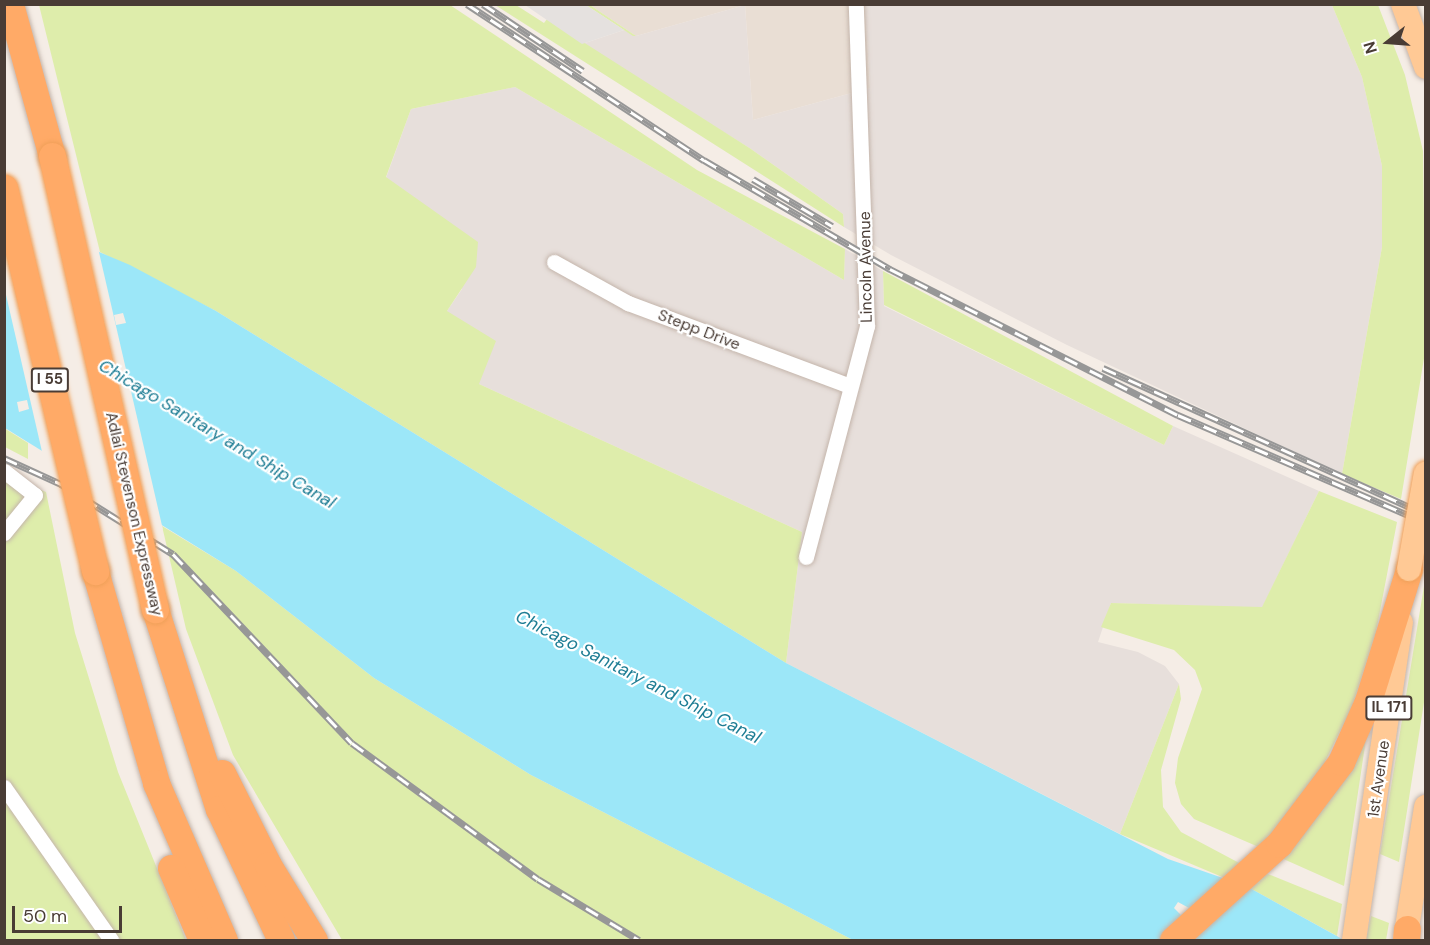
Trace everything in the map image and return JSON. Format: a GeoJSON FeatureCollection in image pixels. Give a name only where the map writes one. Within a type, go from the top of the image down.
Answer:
{"type":"FeatureCollection","features":[{"type":"Feature","properties":{"kind":"highway","name":"Adlai Stevenson Expressway"},"geometry":{"type":"LineString","coordinates":[[10,4],[52,156],[155,609],[174,676],[219,809],[281,940]]}},
{"type":"Feature","properties":{"kind":"highway","name":"I 55"},"geometry":{"type":"LineString","coordinates":[[4,188],[109,630],[156,783],[224,940]]}},
{"type":"Feature","properties":{"kind":"highway"},"geometry":{"type":"LineString","coordinates":[[1173,940],[1303,817],[1341,762],[1368,701],[1409,569]]}},
{"type":"Feature","properties":{"kind":"highway"},"geometry":{"type":"LineString","coordinates":[[109,630],[131,763],[202,940]]}},
{"type":"Feature","properties":{"kind":"highway"},"geometry":{"type":"LineString","coordinates":[[174,676],[268,865],[314,940]]}},
{"type":"Feature","properties":{"kind":"main road"},"geometry":{"type":"LineString","coordinates":[[1402,4],[1425,68]]}},
{"type":"Feature","properties":{"kind":"main road","name":"IL 171"},"geometry":{"type":"LineString","coordinates":[[1409,569],[1425,472]]}},
{"type":"Feature","properties":{"kind":"main road","name":"1st Avenue"},"geometry":{"type":"LineString","coordinates":[[1354,940],[1370,846],[1409,569]]}},
{"type":"Feature","properties":{"kind":"main road"},"geometry":{"type":"LineString","coordinates":[[1406,937],[1425,807]]}},
{"type":"Feature","properties":{"kind":"street","name":"Lincoln Avenue"},"geometry":{"type":"LineString","coordinates":[[806,556],[850,386],[864,352],[868,299],[855,4]]}},
{"type":"Feature","properties":{"kind":"street","name":"Stepp Drive"},"geometry":{"type":"LineString","coordinates":[[554,262],[628,303],[850,386]]}},
{"type":"Feature","properties":{"kind":"street"},"geometry":{"type":"LineString","coordinates":[[4,471],[35,495],[4,533]]}},
{"type":"Feature","properties":{"kind":"street"},"geometry":{"type":"LineString","coordinates":[[4,788],[111,940]]}},
{"type":"Feature","properties":{"kind":"shaded area"},"geometry":{"type":"Polygon","coordinates":[[[525,5],[586,5],[624,30],[582,44],[525,5]]]}},
{"type":"Feature","properties":{"kind":"shaded area"},"geometry":{"type":"Polygon","coordinates":[[[590,5],[745,5],[636,36],[590,5]]]}},
{"type":"Feature","properties":{"kind":"shaded area"},"geometry":{"type":"Polygon","coordinates":[[[745,5],[865,5],[870,88],[753,120],[745,5]]]}},
{"type":"Feature","properties":{"kind":"shaded area"},"geometry":{"type":"Polygon","coordinates":[[[745,5],[753,120],[870,88],[865,5],[1332,5],[1362,77],[1382,166],[1382,247],[1342,474],[1067,345],[891,255],[844,227],[843,214],[751,149],[582,44],[624,30],[636,36],[745,5]]]}},
{"type":"Feature","properties":{"kind":"shaded area"},"geometry":{"type":"Polygon","coordinates":[[[515,87],[844,280],[845,249],[883,271],[884,306],[1164,445],[1173,426],[1319,491],[1262,608],[1111,603],[1098,642],[1138,652],[1165,666],[1179,684],[1120,834],[786,663],[802,532],[479,384],[447,311],[462,289],[386,178],[411,109],[515,87]]]}},
{"type":"Feature","properties":{"kind":"green space"},"geometry":{"type":"Polygon","coordinates":[[[39,5],[450,5],[697,170],[845,249],[844,280],[515,87],[411,109],[386,177],[478,242],[476,267],[447,311],[496,341],[479,384],[802,532],[786,663],[216,311],[100,252],[39,5]]]}},
{"type":"Feature","properties":{"kind":"green space"},"geometry":{"type":"Polygon","coordinates":[[[495,5],[516,5],[544,23],[547,19],[751,149],[843,214],[844,227],[495,5]]]}},
{"type":"Feature","properties":{"kind":"green space"},"geometry":{"type":"Polygon","coordinates":[[[586,5],[590,5],[636,36],[633,36],[586,5]]]}},
{"type":"Feature","properties":{"kind":"green space"},"geometry":{"type":"Polygon","coordinates":[[[1332,5],[1378,5],[1405,75],[1423,151],[1426,346],[1401,499],[1342,474],[1382,247],[1382,166],[1362,77],[1332,5]]]}},
{"type":"Feature","properties":{"kind":"green space"},"geometry":{"type":"Polygon","coordinates":[[[883,271],[1173,426],[1164,445],[884,305],[883,271]]]}},
{"type":"Feature","properties":{"kind":"green space"},"geometry":{"type":"Polygon","coordinates":[[[4,428],[28,443],[28,459],[5,447],[4,428]]]}},
{"type":"Feature","properties":{"kind":"green space"},"geometry":{"type":"Polygon","coordinates":[[[4,475],[46,492],[75,633],[118,772],[186,940],[5,940],[4,475]]]}},
{"type":"Feature","properties":{"kind":"green space"},"geometry":{"type":"Polygon","coordinates":[[[1319,491],[1397,522],[1376,632],[1352,707],[1315,782],[1261,848],[1194,819],[1181,804],[1175,783],[1178,758],[1202,689],[1195,670],[1174,650],[1101,627],[1111,603],[1262,607],[1319,491]]]}},
{"type":"Feature","properties":{"kind":"green space"},"geometry":{"type":"Polygon","coordinates":[[[162,526],[236,571],[374,678],[531,775],[853,940],[342,940],[233,755],[186,629],[162,526]]]}},
{"type":"Feature","properties":{"kind":"green space"},"geometry":{"type":"Polygon","coordinates":[[[1425,580],[1425,696],[1399,862],[1380,854],[1425,580]]]}},
{"type":"Feature","properties":{"kind":"green space"},"geometry":{"type":"Polygon","coordinates":[[[1179,684],[1181,699],[1161,770],[1163,807],[1181,832],[1243,865],[1227,879],[1120,834],[1179,684]]]}},
{"type":"Feature","properties":{"kind":"green space"},"geometry":{"type":"Polygon","coordinates":[[[1366,739],[1344,886],[1279,857],[1366,739]]]}},
{"type":"Feature","properties":{"kind":"green space"},"geometry":{"type":"Polygon","coordinates":[[[1263,872],[1342,904],[1337,936],[1246,886],[1263,872]]]}},
{"type":"Feature","properties":{"kind":"green space"},"geometry":{"type":"Polygon","coordinates":[[[1371,916],[1389,923],[1386,940],[1366,940],[1371,916]]]}},
{"type":"Feature","properties":{"kind":"water","name":"Chicago Sanitary and Ship Canal"},"geometry":{"type":"Polygon","coordinates":[[[4,212],[130,265],[216,311],[786,663],[1168,859],[1246,886],[1344,940],[853,940],[531,775],[374,678],[236,571],[5,428],[4,212]],[[123,313],[114,315],[116,325],[126,323],[123,313]],[[27,400],[17,402],[19,412],[29,409],[27,400]],[[1178,902],[1174,908],[1181,915],[1189,908],[1178,902]]]}},
{"type":"Feature","properties":{"kind":"pier"},"geometry":{"type":"Polygon","coordinates":[[[4,209],[98,248],[163,530],[43,456],[4,286],[4,209]]]}},
{"type":"Feature","properties":{"kind":"railway"},"geometry":{"type":"LineString","coordinates":[[467,4],[704,160],[890,269],[1178,415],[1426,523]]}},
{"type":"Feature","properties":{"kind":"railway"},"geometry":{"type":"LineString","coordinates":[[483,4],[583,71]]}},
{"type":"Feature","properties":{"kind":"railway"},"geometry":{"type":"LineString","coordinates":[[753,179],[832,226]]}},
{"type":"Feature","properties":{"kind":"railway"},"geometry":{"type":"LineString","coordinates":[[1103,368],[1418,511]]}},
{"type":"Feature","properties":{"kind":"railway"},"geometry":{"type":"LineString","coordinates":[[4,458],[61,484],[173,554],[352,743],[538,879],[639,940]]}}]}
